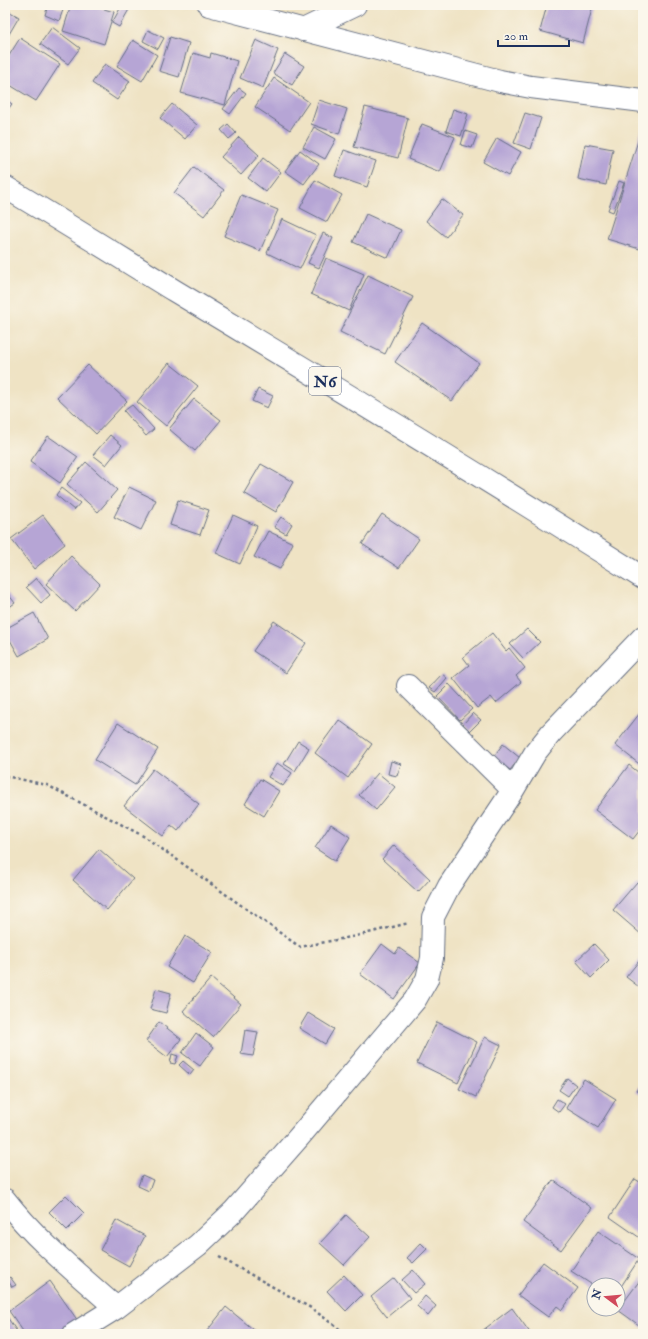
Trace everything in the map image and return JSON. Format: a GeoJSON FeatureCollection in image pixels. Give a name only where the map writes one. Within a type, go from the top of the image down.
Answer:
{"type":"FeatureCollection","features":[{"type":"Feature","properties":{"kind":"main road"},"geometry":{"type":"LineString","coordinates":[[209,5],[500,81],[531,87],[643,101]]}},
{"type":"Feature","properties":{"kind":"main road"},"geometry":{"type":"LineString","coordinates":[[303,30],[355,5]]}},
{"type":"Feature","properties":{"kind":"main road","name":"N6"},"geometry":{"type":"LineString","coordinates":[[5,187],[494,484],[643,578]]}},
{"type":"Feature","properties":{"kind":"main road"},"geometry":{"type":"LineString","coordinates":[[74,1334],[116,1308],[198,1245],[234,1211],[415,1000],[427,979],[432,958],[433,917],[449,886],[513,790],[535,753],[547,738],[643,637]]}},
{"type":"Feature","properties":{"kind":"main road"},"geometry":{"type":"LineString","coordinates":[[408,686],[513,790]]}},
{"type":"Feature","properties":{"kind":"main road"},"geometry":{"type":"LineString","coordinates":[[5,1200],[17,1216],[36,1236],[116,1308]]}},
{"type":"Feature","properties":{"kind":"path"},"geometry":{"type":"LineString","coordinates":[[5,776],[47,786],[145,837],[300,947],[356,936],[433,917]]}},
{"type":"Feature","properties":{"kind":"path"},"geometry":{"type":"LineString","coordinates":[[198,1245],[311,1308],[346,1334]]}},
{"type":"Feature","properties":{"kind":"building"},"geometry":{"type":"Polygon","coordinates":[[[48,5],[52,5],[63,10],[59,21],[45,15],[48,5]]]}},
{"type":"Feature","properties":{"kind":"building"},"geometry":{"type":"Polygon","coordinates":[[[71,5],[91,5],[114,12],[104,44],[63,31],[71,5]]]}},
{"type":"Feature","properties":{"kind":"building"},"geometry":{"type":"Polygon","coordinates":[[[122,5],[131,6],[119,27],[112,23],[122,5]]]}},
{"type":"Feature","properties":{"kind":"building"},"geometry":{"type":"Polygon","coordinates":[[[547,5],[593,5],[583,43],[540,31],[547,5]]]}},
{"type":"Feature","properties":{"kind":"building"},"geometry":{"type":"Polygon","coordinates":[[[5,9],[19,17],[5,41],[5,9]]]}},
{"type":"Feature","properties":{"kind":"building"},"geometry":{"type":"Polygon","coordinates":[[[52,27],[80,48],[68,64],[40,44],[52,27]]]}},
{"type":"Feature","properties":{"kind":"building"},"geometry":{"type":"Polygon","coordinates":[[[148,30],[164,38],[158,49],[143,41],[148,30]]]}},
{"type":"Feature","properties":{"kind":"building"},"geometry":{"type":"Polygon","coordinates":[[[170,37],[189,43],[179,77],[159,71],[170,37]]]}},
{"type":"Feature","properties":{"kind":"building"},"geometry":{"type":"Polygon","coordinates":[[[20,38],[60,64],[36,101],[5,82],[5,62],[20,38]]]}},
{"type":"Feature","properties":{"kind":"building"},"geometry":{"type":"Polygon","coordinates":[[[133,40],[157,55],[142,81],[117,66],[133,40]]]}},
{"type":"Feature","properties":{"kind":"building"},"geometry":{"type":"Polygon","coordinates":[[[256,40],[278,50],[263,88],[240,78],[256,40]]]}},
{"type":"Feature","properties":{"kind":"building"},"geometry":{"type":"Polygon","coordinates":[[[193,53],[210,58],[211,53],[237,61],[225,105],[181,93],[193,53]]]}},
{"type":"Feature","properties":{"kind":"building"},"geometry":{"type":"Polygon","coordinates":[[[285,54],[304,66],[292,85],[273,73],[285,54]]]}},
{"type":"Feature","properties":{"kind":"building"},"geometry":{"type":"Polygon","coordinates":[[[105,64],[130,81],[117,100],[92,83],[105,64]]]}},
{"type":"Feature","properties":{"kind":"building"},"geometry":{"type":"Polygon","coordinates":[[[274,78],[309,102],[290,130],[255,107],[274,78]]]}},
{"type":"Feature","properties":{"kind":"building"},"geometry":{"type":"Polygon","coordinates":[[[239,88],[246,93],[230,114],[223,109],[239,88]]]}},
{"type":"Feature","properties":{"kind":"building"},"geometry":{"type":"Polygon","coordinates":[[[5,99],[12,104],[5,113],[5,99]]]}},
{"type":"Feature","properties":{"kind":"building"},"geometry":{"type":"Polygon","coordinates":[[[319,100],[347,109],[339,134],[311,124],[319,100]]]}},
{"type":"Feature","properties":{"kind":"building"},"geometry":{"type":"Polygon","coordinates":[[[172,104],[197,125],[185,139],[160,118],[172,104]]]}},
{"type":"Feature","properties":{"kind":"building"},"geometry":{"type":"Polygon","coordinates":[[[365,107],[408,118],[398,158],[354,147],[365,107]]]}},
{"type":"Feature","properties":{"kind":"building"},"geometry":{"type":"Polygon","coordinates":[[[453,109],[468,114],[461,136],[446,131],[453,109]]]}},
{"type":"Feature","properties":{"kind":"building"},"geometry":{"type":"Polygon","coordinates":[[[525,113],[541,118],[531,149],[514,143],[525,113]]]}},
{"type":"Feature","properties":{"kind":"building"},"geometry":{"type":"Polygon","coordinates":[[[228,124],[236,133],[229,139],[221,130],[228,124]]]}},
{"type":"Feature","properties":{"kind":"building"},"geometry":{"type":"Polygon","coordinates":[[[422,124],[455,137],[440,172],[408,159],[422,124]]]}},
{"type":"Feature","properties":{"kind":"building"},"geometry":{"type":"Polygon","coordinates":[[[314,127],[336,139],[325,159],[303,147],[314,127]]]}},
{"type":"Feature","properties":{"kind":"building"},"geometry":{"type":"Polygon","coordinates":[[[642,128],[643,129],[643,250],[607,239],[642,128]]]}},
{"type":"Feature","properties":{"kind":"building"},"geometry":{"type":"Polygon","coordinates":[[[465,131],[477,135],[472,148],[461,145],[465,131]]]}},
{"type":"Feature","properties":{"kind":"building"},"geometry":{"type":"Polygon","coordinates":[[[239,137],[259,155],[241,175],[221,157],[239,137]]]}},
{"type":"Feature","properties":{"kind":"building"},"geometry":{"type":"Polygon","coordinates":[[[497,138],[521,152],[508,176],[483,162],[497,138]]]}},
{"type":"Feature","properties":{"kind":"building"},"geometry":{"type":"Polygon","coordinates":[[[585,144],[613,149],[606,185],[578,179],[585,144]]]}},
{"type":"Feature","properties":{"kind":"building"},"geometry":{"type":"Polygon","coordinates":[[[300,150],[319,164],[304,184],[285,171],[300,150]]]}},
{"type":"Feature","properties":{"kind":"building"},"geometry":{"type":"Polygon","coordinates":[[[344,150],[376,161],[367,187],[335,176],[344,150]]]}},
{"type":"Feature","properties":{"kind":"building"},"geometry":{"type":"Polygon","coordinates":[[[263,158],[281,172],[266,192],[248,178],[263,158]]]}},
{"type":"Feature","properties":{"kind":"building"},"geometry":{"type":"Polygon","coordinates":[[[194,167],[224,190],[204,216],[174,193],[194,167]]]}},
{"type":"Feature","properties":{"kind":"building"},"geometry":{"type":"Polygon","coordinates":[[[315,180],[342,195],[327,222],[300,208],[315,180]]]}},
{"type":"Feature","properties":{"kind":"building"},"geometry":{"type":"Polygon","coordinates":[[[619,181],[624,183],[613,212],[608,210],[619,181]]]}},
{"type":"Feature","properties":{"kind":"building"},"geometry":{"type":"Polygon","coordinates":[[[241,195],[278,210],[260,251],[224,236],[241,195]]]}},
{"type":"Feature","properties":{"kind":"building"},"geometry":{"type":"Polygon","coordinates":[[[442,199],[463,215],[446,237],[426,221],[442,199]]]}},
{"type":"Feature","properties":{"kind":"building"},"geometry":{"type":"Polygon","coordinates":[[[366,214],[401,230],[388,258],[353,242],[366,214]]]}},
{"type":"Feature","properties":{"kind":"building"},"geometry":{"type":"Polygon","coordinates":[[[282,219],[316,235],[300,269],[267,253],[282,219]]]}},
{"type":"Feature","properties":{"kind":"building"},"geometry":{"type":"Polygon","coordinates":[[[323,233],[333,238],[319,268],[308,263],[323,233]]]}},
{"type":"Feature","properties":{"kind":"building"},"geometry":{"type":"Polygon","coordinates":[[[326,258],[364,274],[349,311],[311,294],[326,258]]]}},
{"type":"Feature","properties":{"kind":"building"},"geometry":{"type":"Polygon","coordinates":[[[368,275],[413,297],[385,354],[340,332],[368,275]]]}},
{"type":"Feature","properties":{"kind":"building"},"geometry":{"type":"Polygon","coordinates":[[[422,323],[479,363],[452,401],[395,362],[422,323]]]}},
{"type":"Feature","properties":{"kind":"building"},"geometry":{"type":"Polygon","coordinates":[[[169,363],[198,386],[166,426],[137,402],[169,363]]]}},
{"type":"Feature","properties":{"kind":"building"},"geometry":{"type":"Polygon","coordinates":[[[88,365],[127,401],[96,434],[57,397],[88,365]]]}},
{"type":"Feature","properties":{"kind":"building"},"geometry":{"type":"Polygon","coordinates":[[[258,389],[273,396],[267,408],[252,401],[258,389]]]}},
{"type":"Feature","properties":{"kind":"building"},"geometry":{"type":"Polygon","coordinates":[[[194,399],[221,420],[195,451],[169,429],[194,399]]]}},
{"type":"Feature","properties":{"kind":"building"},"geometry":{"type":"Polygon","coordinates":[[[132,405],[154,429],[146,436],[124,411],[132,405]]]}},
{"type":"Feature","properties":{"kind":"building"},"geometry":{"type":"Polygon","coordinates":[[[110,435],[122,445],[106,465],[93,455],[110,435]]]}},
{"type":"Feature","properties":{"kind":"building"},"geometry":{"type":"Polygon","coordinates":[[[48,436],[78,457],[60,483],[30,462],[48,436]]]}},
{"type":"Feature","properties":{"kind":"building"},"geometry":{"type":"Polygon","coordinates":[[[86,462],[117,490],[98,512],[67,484],[86,462]]]}},
{"type":"Feature","properties":{"kind":"building"},"geometry":{"type":"Polygon","coordinates":[[[261,464],[293,482],[276,512],[244,493],[261,464]]]}},
{"type":"Feature","properties":{"kind":"building"},"geometry":{"type":"Polygon","coordinates":[[[129,487],[156,500],[141,530],[114,517],[129,487]]]}},
{"type":"Feature","properties":{"kind":"building"},"geometry":{"type":"Polygon","coordinates":[[[61,488],[80,503],[74,510],[56,495],[61,488]]]}},
{"type":"Feature","properties":{"kind":"building"},"geometry":{"type":"Polygon","coordinates":[[[178,500],[209,510],[200,535],[170,525],[178,500]]]}},
{"type":"Feature","properties":{"kind":"building"},"geometry":{"type":"Polygon","coordinates":[[[382,514],[419,539],[399,568],[362,544],[382,514]]]}},
{"type":"Feature","properties":{"kind":"building"},"geometry":{"type":"Polygon","coordinates":[[[43,515],[65,544],[34,569],[11,539],[43,515]]]}},
{"type":"Feature","properties":{"kind":"building"},"geometry":{"type":"Polygon","coordinates":[[[233,515],[257,526],[240,564],[216,553],[233,515]]]}},
{"type":"Feature","properties":{"kind":"building"},"geometry":{"type":"Polygon","coordinates":[[[281,517],[292,524],[286,534],[274,527],[281,517]]]}},
{"type":"Feature","properties":{"kind":"building"},"geometry":{"type":"Polygon","coordinates":[[[268,531],[293,543],[280,569],[254,557],[268,531]]]}},
{"type":"Feature","properties":{"kind":"building"},"geometry":{"type":"Polygon","coordinates":[[[71,556],[100,584],[75,611],[46,584],[71,556]]]}},
{"type":"Feature","properties":{"kind":"building"},"geometry":{"type":"Polygon","coordinates":[[[36,578],[50,595],[41,603],[26,587],[36,578]]]}},
{"type":"Feature","properties":{"kind":"building"},"geometry":{"type":"Polygon","coordinates":[[[5,590],[15,603],[5,610],[5,590]]]}},
{"type":"Feature","properties":{"kind":"building"},"geometry":{"type":"Polygon","coordinates":[[[34,613],[48,639],[19,656],[5,629],[34,613]]]}},
{"type":"Feature","properties":{"kind":"building"},"geometry":{"type":"Polygon","coordinates":[[[274,621],[306,643],[286,673],[253,651],[274,621]]]}},
{"type":"Feature","properties":{"kind":"building"},"geometry":{"type":"Polygon","coordinates":[[[527,629],[540,642],[523,658],[510,644],[527,629]]]}},
{"type":"Feature","properties":{"kind":"building"},"geometry":{"type":"Polygon","coordinates":[[[492,633],[506,651],[509,648],[525,668],[516,676],[521,682],[496,703],[491,697],[477,708],[453,678],[469,665],[463,657],[492,633]]]}},
{"type":"Feature","properties":{"kind":"building"},"geometry":{"type":"Polygon","coordinates":[[[442,674],[447,678],[435,692],[429,688],[442,674]]]}},
{"type":"Feature","properties":{"kind":"building"},"geometry":{"type":"Polygon","coordinates":[[[449,684],[472,709],[460,720],[437,696],[449,684]]]}},
{"type":"Feature","properties":{"kind":"building"},"geometry":{"type":"Polygon","coordinates":[[[473,713],[481,720],[470,731],[463,724],[473,713]]]}},
{"type":"Feature","properties":{"kind":"building"},"geometry":{"type":"Polygon","coordinates":[[[640,713],[643,716],[643,767],[615,745],[640,713]]]}},
{"type":"Feature","properties":{"kind":"building"},"geometry":{"type":"Polygon","coordinates":[[[339,720],[372,744],[348,778],[315,753],[339,720]]]}},
{"type":"Feature","properties":{"kind":"building"},"geometry":{"type":"Polygon","coordinates":[[[118,723],[158,749],[135,785],[95,760],[118,723]]]}},
{"type":"Feature","properties":{"kind":"building"},"geometry":{"type":"Polygon","coordinates":[[[298,741],[309,748],[295,771],[284,764],[298,741]]]}},
{"type":"Feature","properties":{"kind":"building"},"geometry":{"type":"Polygon","coordinates":[[[503,744],[520,758],[510,770],[493,757],[503,744]]]}},
{"type":"Feature","properties":{"kind":"building"},"geometry":{"type":"Polygon","coordinates":[[[391,761],[401,764],[397,776],[388,774],[391,761]]]}},
{"type":"Feature","properties":{"kind":"building"},"geometry":{"type":"Polygon","coordinates":[[[277,763],[292,773],[283,786],[268,777],[277,763]]]}},
{"type":"Feature","properties":{"kind":"building"},"geometry":{"type":"Polygon","coordinates":[[[629,765],[643,776],[643,826],[633,839],[595,810],[629,765]]]}},
{"type":"Feature","properties":{"kind":"building"},"geometry":{"type":"Polygon","coordinates":[[[153,769],[199,804],[178,831],[171,825],[163,836],[124,806],[153,769]]]}},
{"type":"Feature","properties":{"kind":"building"},"geometry":{"type":"Polygon","coordinates":[[[378,773],[395,787],[376,810],[359,795],[378,773]]]}},
{"type":"Feature","properties":{"kind":"building"},"geometry":{"type":"Polygon","coordinates":[[[260,779],[279,791],[264,816],[245,804],[260,779]]]}},
{"type":"Feature","properties":{"kind":"building"},"geometry":{"type":"Polygon","coordinates":[[[331,824],[350,837],[335,861],[315,848],[331,824]]]}},
{"type":"Feature","properties":{"kind":"building"},"geometry":{"type":"Polygon","coordinates":[[[394,845],[430,879],[418,892],[382,859],[394,845]]]}},
{"type":"Feature","properties":{"kind":"building"},"geometry":{"type":"Polygon","coordinates":[[[99,849],[133,879],[107,910],[73,880],[99,849]]]}},
{"type":"Feature","properties":{"kind":"building"},"geometry":{"type":"Polygon","coordinates":[[[637,882],[643,887],[642,935],[613,910],[637,882]]]}},
{"type":"Feature","properties":{"kind":"building"},"geometry":{"type":"Polygon","coordinates":[[[185,936],[212,952],[193,983],[167,967],[185,936]]]}},
{"type":"Feature","properties":{"kind":"building"},"geometry":{"type":"Polygon","coordinates":[[[382,944],[395,954],[399,948],[420,963],[394,999],[360,974],[382,944]]]}},
{"type":"Feature","properties":{"kind":"building"},"geometry":{"type":"Polygon","coordinates":[[[594,944],[609,960],[591,978],[576,961],[594,944]]]}},
{"type":"Feature","properties":{"kind":"building"},"geometry":{"type":"Polygon","coordinates":[[[643,956],[643,990],[626,977],[643,956]]]}},
{"type":"Feature","properties":{"kind":"building"},"geometry":{"type":"Polygon","coordinates":[[[211,978],[241,1004],[213,1037],[183,1011],[211,978]]]}},
{"type":"Feature","properties":{"kind":"building"},"geometry":{"type":"Polygon","coordinates":[[[156,989],[171,993],[166,1013],[150,1009],[156,989]]]}},
{"type":"Feature","properties":{"kind":"building"},"geometry":{"type":"Polygon","coordinates":[[[308,1013],[334,1029],[325,1044],[299,1028],[308,1013]]]}},
{"type":"Feature","properties":{"kind":"building"},"geometry":{"type":"Polygon","coordinates":[[[159,1022],[181,1039],[167,1057],[146,1041],[159,1022]]]}},
{"type":"Feature","properties":{"kind":"building"},"geometry":{"type":"Polygon","coordinates":[[[437,1022],[477,1042],[458,1083],[417,1063],[437,1022]]]}},
{"type":"Feature","properties":{"kind":"building"},"geometry":{"type":"Polygon","coordinates":[[[245,1030],[258,1032],[253,1056],[241,1054],[245,1030]]]}},
{"type":"Feature","properties":{"kind":"building"},"geometry":{"type":"Polygon","coordinates":[[[196,1033],[214,1047],[200,1066],[182,1053],[196,1033]]]}},
{"type":"Feature","properties":{"kind":"building"},"geometry":{"type":"Polygon","coordinates":[[[485,1037],[501,1045],[476,1097],[459,1089],[485,1037]]]}},
{"type":"Feature","properties":{"kind":"building"},"geometry":{"type":"Polygon","coordinates":[[[172,1054],[178,1056],[175,1064],[170,1063],[172,1054]]]}},
{"type":"Feature","properties":{"kind":"building"},"geometry":{"type":"Polygon","coordinates":[[[183,1061],[194,1070],[190,1075],[179,1065],[183,1061]]]}},
{"type":"Feature","properties":{"kind":"building"},"geometry":{"type":"Polygon","coordinates":[[[567,1078],[576,1085],[568,1096],[559,1090],[567,1078]]]}},
{"type":"Feature","properties":{"kind":"building"},"geometry":{"type":"Polygon","coordinates":[[[584,1079],[616,1099],[598,1128],[566,1108],[584,1079]]]}},
{"type":"Feature","properties":{"kind":"building"},"geometry":{"type":"Polygon","coordinates":[[[643,1080],[643,1095],[636,1091],[643,1080]]]}},
{"type":"Feature","properties":{"kind":"building"},"geometry":{"type":"Polygon","coordinates":[[[557,1099],[565,1104],[559,1112],[552,1107],[557,1099]]]}},
{"type":"Feature","properties":{"kind":"building"},"geometry":{"type":"Polygon","coordinates":[[[142,1175],[153,1180],[149,1191],[138,1186],[142,1175]]]}},
{"type":"Feature","properties":{"kind":"building"},"geometry":{"type":"Polygon","coordinates":[[[635,1179],[643,1184],[643,1240],[610,1217],[635,1179]]]}},
{"type":"Feature","properties":{"kind":"building"},"geometry":{"type":"Polygon","coordinates":[[[553,1180],[592,1208],[561,1250],[523,1222],[553,1180]]]}},
{"type":"Feature","properties":{"kind":"building"},"geometry":{"type":"Polygon","coordinates":[[[66,1195],[84,1213],[67,1230],[49,1212],[66,1195]]]}},
{"type":"Feature","properties":{"kind":"building"},"geometry":{"type":"Polygon","coordinates":[[[346,1215],[370,1237],[344,1265],[320,1243],[346,1215]]]}},
{"type":"Feature","properties":{"kind":"building"},"geometry":{"type":"Polygon","coordinates":[[[116,1220],[145,1236],[129,1266],[100,1250],[116,1220]]]}},
{"type":"Feature","properties":{"kind":"building"},"geometry":{"type":"Polygon","coordinates":[[[598,1231],[639,1259],[626,1279],[626,1277],[586,1277],[586,1281],[571,1271],[598,1231]]]}},
{"type":"Feature","properties":{"kind":"building"},"geometry":{"type":"Polygon","coordinates":[[[421,1243],[427,1249],[413,1263],[407,1258],[421,1243]]]}},
{"type":"Feature","properties":{"kind":"building"},"geometry":{"type":"Polygon","coordinates":[[[543,1262],[578,1288],[562,1310],[557,1306],[548,1317],[518,1295],[543,1262]]]}},
{"type":"Feature","properties":{"kind":"building"},"geometry":{"type":"Polygon","coordinates":[[[413,1270],[425,1284],[414,1293],[402,1280],[413,1270]]]}},
{"type":"Feature","properties":{"kind":"building"},"geometry":{"type":"Polygon","coordinates":[[[344,1275],[362,1295],[346,1311],[327,1291],[344,1275]]]}},
{"type":"Feature","properties":{"kind":"building"},"geometry":{"type":"Polygon","coordinates":[[[643,1276],[643,1328],[626,1316],[626,1299],[643,1276]]]}},
{"type":"Feature","properties":{"kind":"building"},"geometry":{"type":"Polygon","coordinates":[[[10,1277],[16,1285],[12,1287],[7,1279],[10,1277]]]}},
{"type":"Feature","properties":{"kind":"building"},"geometry":{"type":"Polygon","coordinates":[[[394,1278],[410,1298],[387,1317],[371,1297],[394,1278]]]}},
{"type":"Feature","properties":{"kind":"building"},"geometry":{"type":"Polygon","coordinates":[[[50,1281],[78,1321],[60,1334],[25,1334],[9,1311],[50,1281]]]}},
{"type":"Feature","properties":{"kind":"building"},"geometry":{"type":"Polygon","coordinates":[[[425,1296],[436,1306],[428,1316],[417,1306],[425,1296]]]}},
{"type":"Feature","properties":{"kind":"building"},"geometry":{"type":"Polygon","coordinates":[[[226,1307],[259,1334],[210,1334],[207,1331],[226,1307]]]}},
{"type":"Feature","properties":{"kind":"building"},"geometry":{"type":"Polygon","coordinates":[[[512,1308],[531,1334],[478,1334],[512,1308]]]}},
{"type":"Feature","properties":{"kind":"building"},"geometry":{"type":"Polygon","coordinates":[[[5,1314],[18,1333],[5,1334],[5,1314]]]}}]}
